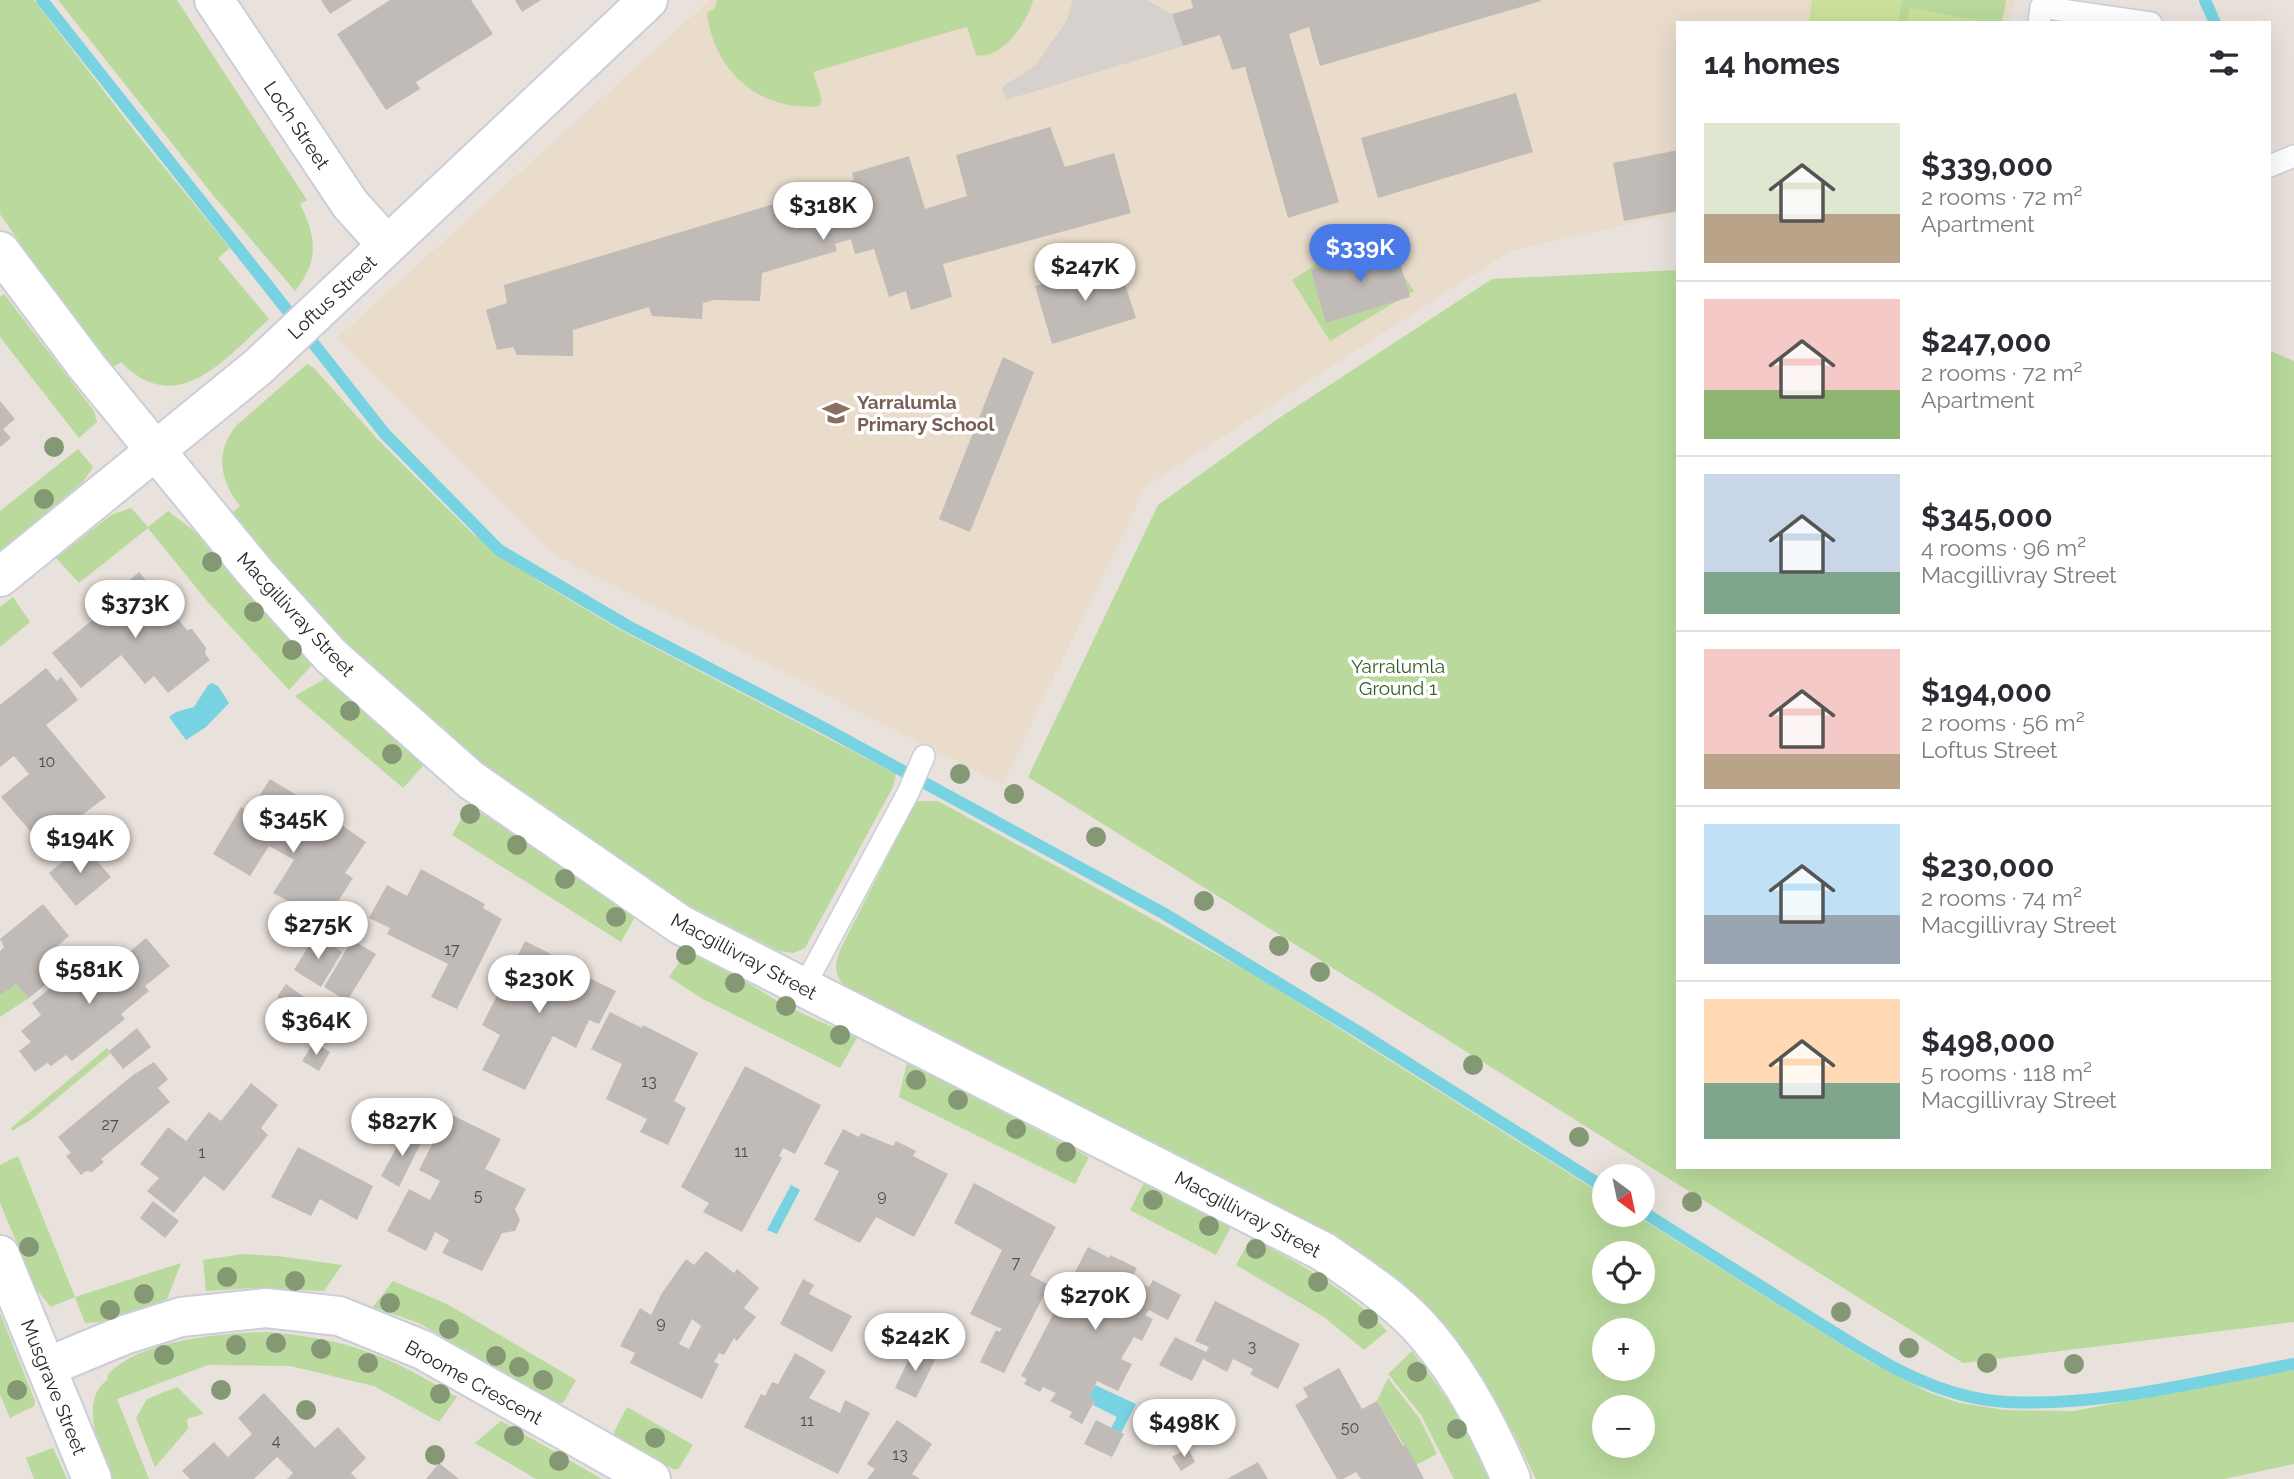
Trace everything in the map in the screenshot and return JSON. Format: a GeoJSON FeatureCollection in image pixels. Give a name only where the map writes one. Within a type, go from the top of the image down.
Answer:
{"type":"FeatureCollection","features":[{"type":"Feature","properties":{"kind":"street","name":"Loch Street"},"geometry":{"type":"LineString","coordinates":[[214,0],[350,204],[387,245]]}},
{"type":"Feature","properties":{"kind":"street","name":"Loftus Street"},"geometry":{"type":"LineString","coordinates":[[0,577],[156,452],[299,328],[648,0]]}},
{"type":"Feature","properties":{"kind":"street","name":"Macgillivray Street"},"geometry":{"type":"LineString","coordinates":[[0,251],[31,296],[255,572],[331,656],[447,761],[681,925],[1312,1246],[1381,1292],[1417,1325],[1448,1364],[1495,1441],[1511,1479]]}},
{"type":"Feature","properties":{"kind":"street","name":"Musgrave Street"},"geometry":{"type":"LineString","coordinates":[[0,1255],[92,1479]]}},
{"type":"Feature","properties":{"kind":"street","name":"Broome Crescent"},"geometry":{"type":"LineString","coordinates":[[47,1367],[124,1335],[181,1317],[266,1308],[339,1316],[423,1350],[651,1479]]}},
{"type":"Feature","properties":{"kind":"lane"},"geometry":{"type":"LineString","coordinates":[[2039,21],[2041,7],[2137,21]]}},
{"type":"Feature","properties":{"kind":"lane"},"geometry":{"type":"LineString","coordinates":[[2271,166],[2294,156]]}},
{"type":"Feature","properties":{"kind":"lane"},"geometry":{"type":"LineString","coordinates":[[804,987],[908,793],[924,756]]}},
{"type":"Feature","properties":{"kind":"shaded area","name":"Yarralumla Primary School"},"geometry":{"type":"Polygon","coordinates":[[[710,0],[2014,0],[2009,21],[1676,21],[1676,213],[1510,251],[1146,486],[1002,785],[555,555],[337,338],[710,0]]]}},
{"type":"Feature","properties":{"kind":"shaded area"},"geometry":{"type":"Polygon","coordinates":[[[1073,0],[1146,0],[1172,14],[1183,46],[1006,100],[1002,87],[1035,66],[1067,20],[1073,0]]]}},
{"type":"Feature","properties":{"kind":"green space"},"geometry":{"type":"Polygon","coordinates":[[[0,0],[34,0],[136,133],[230,248],[218,258],[269,319],[236,350],[200,377],[181,384],[162,385],[142,378],[121,362],[113,367],[101,359],[0,214],[0,0]]]}},
{"type":"Feature","properties":{"kind":"green space"},"geometry":{"type":"Polygon","coordinates":[[[58,0],[177,0],[307,200],[300,204],[310,228],[312,259],[295,291],[213,195],[58,0]]]}},
{"type":"Feature","properties":{"kind":"green space"},"geometry":{"type":"Polygon","coordinates":[[[717,0],[1033,0],[1019,29],[995,52],[976,55],[967,27],[952,31],[813,72],[822,100],[819,106],[797,106],[759,95],[743,84],[730,69],[711,34],[707,13],[715,8],[717,0]]]}},
{"type":"Feature","properties":{"kind":"green space"},"geometry":{"type":"Polygon","coordinates":[[[1812,0],[1902,0],[1898,21],[1809,21],[1812,0]]]}},
{"type":"Feature","properties":{"kind":"green space"},"geometry":{"type":"Polygon","coordinates":[[[1902,0],[2006,0],[2002,21],[1978,21],[1910,8],[1907,21],[1898,21],[1902,0]]]}},
{"type":"Feature","properties":{"kind":"green space"},"geometry":{"type":"Polygon","coordinates":[[[1909,8],[1978,21],[1907,21],[1909,8]]]}},
{"type":"Feature","properties":{"kind":"green space"},"geometry":{"type":"Polygon","coordinates":[[[1383,246],[1414,291],[1330,341],[1292,280],[1318,263],[1383,246]]]}},
{"type":"Feature","properties":{"kind":"green space","name":"Yarralumla Ground 1"},"geometry":{"type":"Polygon","coordinates":[[[1676,270],[1676,1169],[2271,1169],[2271,351],[2294,361],[2294,1322],[1963,1363],[1656,1171],[1656,1164],[1645,1164],[1028,777],[1158,505],[1276,420],[1492,279],[1676,270]]]}},
{"type":"Feature","properties":{"kind":"green space"},"geometry":{"type":"Polygon","coordinates":[[[4,294],[94,411],[97,422],[79,438],[0,337],[0,297],[4,294]]]}},
{"type":"Feature","properties":{"kind":"green space"},"geometry":{"type":"Polygon","coordinates":[[[307,364],[314,368],[378,440],[473,534],[540,582],[619,629],[896,774],[893,787],[805,948],[793,953],[779,951],[691,907],[610,854],[467,752],[345,641],[294,587],[232,513],[240,506],[228,486],[222,466],[225,445],[237,425],[307,364]]]}},
{"type":"Feature","properties":{"kind":"green space"},"geometry":{"type":"Polygon","coordinates":[[[78,449],[93,467],[83,482],[0,551],[0,511],[78,449]]]}},
{"type":"Feature","properties":{"kind":"green space"},"geometry":{"type":"Polygon","coordinates":[[[131,508],[148,527],[168,511],[194,531],[313,664],[289,690],[207,601],[148,528],[79,583],[56,558],[111,515],[131,508]]]}},
{"type":"Feature","properties":{"kind":"green space"},"geometry":{"type":"Polygon","coordinates":[[[13,597],[30,622],[0,647],[0,607],[13,597]]]}},
{"type":"Feature","properties":{"kind":"green space"},"geometry":{"type":"Polygon","coordinates":[[[326,678],[424,765],[403,788],[295,696],[326,678]]]}},
{"type":"Feature","properties":{"kind":"green space"},"geometry":{"type":"Polygon","coordinates":[[[916,801],[938,801],[1256,976],[1592,1188],[1592,1227],[1654,1227],[1865,1359],[1930,1393],[1960,1403],[2005,1410],[2073,1411],[2294,1370],[2294,1464],[2224,1479],[1536,1479],[1513,1432],[1463,1354],[1330,1236],[1264,1198],[849,990],[841,981],[836,962],[916,801]]]}},
{"type":"Feature","properties":{"kind":"green space"},"geometry":{"type":"Polygon","coordinates":[[[469,805],[636,915],[621,942],[452,835],[469,805]]]}},
{"type":"Feature","properties":{"kind":"green space"},"geometry":{"type":"Polygon","coordinates":[[[689,948],[786,1006],[857,1038],[840,1068],[701,998],[669,977],[689,948]]]}},
{"type":"Feature","properties":{"kind":"green space"},"geometry":{"type":"Polygon","coordinates":[[[16,984],[29,998],[0,1017],[0,996],[16,984]]]}},
{"type":"Feature","properties":{"kind":"green space"},"geometry":{"type":"Polygon","coordinates":[[[107,1048],[111,1053],[32,1119],[12,1131],[11,1128],[107,1048]]]}},
{"type":"Feature","properties":{"kind":"green space"},"geometry":{"type":"Polygon","coordinates":[[[907,1062],[1089,1157],[1075,1184],[899,1097],[907,1062]]]}},
{"type":"Feature","properties":{"kind":"green space"},"geometry":{"type":"Polygon","coordinates":[[[18,1156],[75,1297],[51,1307],[36,1289],[0,1203],[0,1165],[18,1156]]]}},
{"type":"Feature","properties":{"kind":"green space"},"geometry":{"type":"Polygon","coordinates":[[[1146,1179],[1232,1225],[1216,1255],[1130,1210],[1146,1179]]]}},
{"type":"Feature","properties":{"kind":"green space"},"geometry":{"type":"Polygon","coordinates":[[[1251,1238],[1340,1290],[1387,1331],[1364,1350],[1324,1317],[1236,1265],[1251,1238]]]}},
{"type":"Feature","properties":{"kind":"green space"},"geometry":{"type":"Polygon","coordinates":[[[243,1254],[342,1265],[324,1291],[253,1288],[206,1291],[203,1260],[243,1254]]]}},
{"type":"Feature","properties":{"kind":"green space"},"geometry":{"type":"Polygon","coordinates":[[[181,1263],[167,1299],[102,1322],[85,1323],[75,1297],[181,1263]]]}},
{"type":"Feature","properties":{"kind":"green space"},"geometry":{"type":"Polygon","coordinates":[[[393,1281],[447,1304],[576,1380],[563,1403],[556,1403],[419,1323],[373,1307],[393,1281]]]}},
{"type":"Feature","properties":{"kind":"green space"},"geometry":{"type":"Polygon","coordinates":[[[0,1313],[35,1401],[34,1406],[10,1418],[0,1394],[0,1313]]]}},
{"type":"Feature","properties":{"kind":"green space"},"geometry":{"type":"Polygon","coordinates":[[[267,1332],[321,1339],[366,1351],[409,1370],[457,1397],[439,1422],[374,1386],[290,1366],[208,1365],[117,1399],[149,1479],[112,1479],[98,1441],[93,1413],[94,1400],[108,1379],[107,1376],[138,1354],[159,1347],[205,1337],[267,1332]]]}},
{"type":"Feature","properties":{"kind":"green space"},"geometry":{"type":"Polygon","coordinates":[[[1412,1351],[1456,1413],[1492,1479],[1454,1479],[1421,1415],[1388,1374],[1412,1351]]]}},
{"type":"Feature","properties":{"kind":"green space"},"geometry":{"type":"Polygon","coordinates":[[[1388,1378],[1420,1419],[1437,1454],[1416,1465],[1377,1401],[1388,1378]]]}},
{"type":"Feature","properties":{"kind":"green space"},"geometry":{"type":"Polygon","coordinates":[[[177,1387],[204,1414],[187,1419],[188,1429],[155,1467],[136,1418],[147,1399],[177,1387]]]}},
{"type":"Feature","properties":{"kind":"green space"},"geometry":{"type":"Polygon","coordinates":[[[627,1407],[693,1445],[679,1468],[675,1470],[616,1437],[614,1432],[627,1407]]]}},
{"type":"Feature","properties":{"kind":"green space"},"geometry":{"type":"Polygon","coordinates":[[[501,1421],[602,1479],[536,1479],[475,1443],[501,1421]]]}},
{"type":"Feature","properties":{"kind":"green space"},"geometry":{"type":"Polygon","coordinates":[[[53,1448],[67,1479],[34,1479],[26,1458],[53,1448]]]}},
{"type":"Feature","properties":{"kind":"water"},"geometry":{"type":"Polygon","coordinates":[[[212,683],[218,686],[229,703],[206,727],[186,740],[169,717],[194,707],[212,683]]]}},
{"type":"Feature","properties":{"kind":"water"},"geometry":{"type":"Polygon","coordinates":[[[791,1185],[800,1190],[777,1234],[767,1230],[791,1185]]]}},
{"type":"Feature","properties":{"kind":"water"},"geometry":{"type":"Polygon","coordinates":[[[1095,1385],[1136,1404],[1121,1433],[1111,1428],[1117,1417],[1093,1405],[1095,1400],[1089,1397],[1095,1385]]]}},
{"type":"Feature","properties":{"kind":"building"},"geometry":{"type":"Polygon","coordinates":[[[321,0],[352,0],[330,14],[321,0]]]}},
{"type":"Feature","properties":{"kind":"building"},"geometry":{"type":"Polygon","coordinates":[[[390,0],[471,0],[493,34],[416,82],[420,89],[386,110],[337,34],[390,0]]]}},
{"type":"Feature","properties":{"kind":"building"},"geometry":{"type":"Polygon","coordinates":[[[515,0],[541,0],[522,12],[515,0]]]}},
{"type":"Feature","properties":{"kind":"building"},"geometry":{"type":"Polygon","coordinates":[[[1191,0],[1541,1],[1320,66],[1309,27],[1289,34],[1339,202],[1288,218],[1245,67],[1232,70],[1220,35],[1183,46],[1172,14],[1193,8],[1191,0]]]}},
{"type":"Feature","properties":{"kind":"building"},"geometry":{"type":"Polygon","coordinates":[[[1516,93],[1533,152],[1378,198],[1361,138],[1516,93]]]}},
{"type":"Feature","properties":{"kind":"building"},"geometry":{"type":"Polygon","coordinates":[[[1050,127],[1065,167],[1114,153],[1131,213],[943,264],[952,297],[911,310],[906,291],[889,297],[874,249],[855,254],[851,239],[835,244],[837,251],[762,273],[760,301],[714,300],[703,303],[702,319],[652,316],[649,307],[573,330],[573,356],[517,355],[513,347],[497,350],[486,310],[507,303],[504,285],[854,180],[852,173],[909,156],[925,209],[967,196],[956,155],[1050,127]]]}},
{"type":"Feature","properties":{"kind":"building"},"geometry":{"type":"Polygon","coordinates":[[[1676,150],[1676,211],[1624,221],[1613,163],[1676,150]]]}},
{"type":"Feature","properties":{"kind":"building"},"geometry":{"type":"Polygon","coordinates":[[[1395,246],[1410,297],[1326,323],[1311,270],[1395,246]]]}},
{"type":"Feature","properties":{"kind":"building"},"geometry":{"type":"Polygon","coordinates":[[[1118,262],[1136,318],[1052,344],[1035,286],[1118,262]]]}},
{"type":"Feature","properties":{"kind":"building"},"geometry":{"type":"Polygon","coordinates":[[[1003,357],[1034,372],[970,532],[939,519],[1003,357]]]}},
{"type":"Feature","properties":{"kind":"building"},"geometry":{"type":"Polygon","coordinates":[[[0,401],[15,419],[3,429],[11,438],[0,447],[0,401]]]}},
{"type":"Feature","properties":{"kind":"building"},"geometry":{"type":"Polygon","coordinates":[[[139,572],[187,630],[192,629],[206,648],[205,654],[210,660],[168,693],[154,676],[145,684],[121,655],[81,688],[52,653],[117,600],[122,599],[116,592],[139,572]]]}},
{"type":"Feature","properties":{"kind":"building"},"geometry":{"type":"Polygon","coordinates":[[[46,668],[57,681],[61,677],[78,700],[46,725],[106,797],[42,845],[1,797],[29,774],[14,756],[0,767],[0,705],[46,668]]]}},
{"type":"Feature","properties":{"kind":"building"},"geometry":{"type":"Polygon","coordinates":[[[270,779],[298,796],[287,814],[325,839],[336,821],[366,842],[345,873],[353,878],[318,933],[283,912],[290,902],[273,893],[294,860],[269,846],[250,876],[213,854],[241,807],[249,812],[270,779]]]}},
{"type":"Feature","properties":{"kind":"building"},"geometry":{"type":"Polygon","coordinates":[[[83,845],[111,877],[76,906],[49,873],[83,845]]]}},
{"type":"Feature","properties":{"kind":"building"},"geometry":{"type":"Polygon","coordinates":[[[421,869],[485,904],[483,908],[502,919],[457,1009],[431,997],[448,964],[387,934],[390,928],[369,918],[387,885],[407,896],[421,869]]]}},
{"type":"Feature","properties":{"kind":"building"},"geometry":{"type":"Polygon","coordinates":[[[43,904],[69,936],[39,962],[52,979],[29,998],[16,984],[0,996],[0,951],[4,947],[0,939],[43,904]]]}},
{"type":"Feature","properties":{"kind":"building"},"geometry":{"type":"Polygon","coordinates":[[[316,934],[342,952],[321,987],[294,970],[316,934]]]}},
{"type":"Feature","properties":{"kind":"building"},"geometry":{"type":"Polygon","coordinates":[[[146,938],[170,966],[145,986],[149,991],[121,1014],[125,1019],[72,1061],[66,1055],[51,1066],[47,1063],[35,1072],[19,1051],[31,1042],[21,1031],[41,1015],[32,1003],[65,976],[75,989],[117,953],[121,959],[146,938]]]}},
{"type":"Feature","properties":{"kind":"building"},"geometry":{"type":"Polygon","coordinates":[[[352,940],[376,954],[347,1001],[324,987],[352,940]]]}},
{"type":"Feature","properties":{"kind":"building"},"geometry":{"type":"Polygon","coordinates":[[[525,941],[551,954],[540,975],[560,985],[571,965],[585,972],[583,975],[616,991],[599,1024],[589,1020],[576,1048],[553,1036],[525,1090],[482,1070],[500,1035],[482,1025],[525,941]]]}},
{"type":"Feature","properties":{"kind":"building"},"geometry":{"type":"Polygon","coordinates":[[[286,984],[311,1002],[303,1015],[277,997],[286,984]]]}},
{"type":"Feature","properties":{"kind":"building"},"geometry":{"type":"Polygon","coordinates":[[[610,1012],[642,1028],[643,1025],[698,1053],[674,1101],[686,1108],[668,1145],[640,1132],[647,1119],[606,1099],[622,1064],[591,1049],[610,1012]]]}},
{"type":"Feature","properties":{"kind":"building"},"geometry":{"type":"Polygon","coordinates":[[[137,1028],[151,1047],[123,1069],[109,1051],[137,1028]]]}},
{"type":"Feature","properties":{"kind":"building"},"geometry":{"type":"Polygon","coordinates":[[[314,1042],[330,1052],[319,1071],[302,1061],[314,1042]]]}},
{"type":"Feature","properties":{"kind":"building"},"geometry":{"type":"Polygon","coordinates":[[[154,1062],[168,1079],[158,1088],[170,1102],[101,1159],[104,1162],[92,1172],[86,1171],[81,1175],[66,1156],[71,1153],[58,1137],[133,1075],[154,1062]]]}},
{"type":"Feature","properties":{"kind":"building"},"geometry":{"type":"Polygon","coordinates":[[[745,1066],[821,1105],[795,1154],[783,1148],[779,1156],[782,1158],[742,1232],[703,1212],[709,1203],[681,1187],[745,1066]]]}},
{"type":"Feature","properties":{"kind":"building"},"geometry":{"type":"Polygon","coordinates":[[[251,1083],[278,1105],[261,1128],[268,1135],[224,1191],[204,1176],[174,1213],[147,1191],[159,1178],[140,1164],[168,1127],[186,1141],[209,1112],[221,1121],[251,1083]]]}},
{"type":"Feature","properties":{"kind":"building"},"geometry":{"type":"Polygon","coordinates":[[[448,1113],[501,1139],[485,1169],[526,1189],[515,1209],[520,1220],[515,1231],[502,1233],[482,1271],[442,1253],[449,1240],[435,1232],[426,1251],[387,1231],[409,1189],[430,1200],[440,1181],[419,1170],[448,1113]]]}},
{"type":"Feature","properties":{"kind":"building"},"geometry":{"type":"Polygon","coordinates":[[[843,1129],[859,1137],[861,1133],[893,1146],[896,1141],[916,1151],[913,1156],[948,1174],[914,1237],[876,1217],[860,1243],[814,1220],[839,1171],[824,1164],[843,1129]]]}},
{"type":"Feature","properties":{"kind":"building"},"geometry":{"type":"Polygon","coordinates":[[[406,1130],[423,1139],[399,1187],[381,1176],[406,1130]]]}},
{"type":"Feature","properties":{"kind":"building"},"geometry":{"type":"Polygon","coordinates":[[[298,1147],[373,1186],[357,1220],[320,1199],[311,1216],[271,1197],[298,1147]]]}},
{"type":"Feature","properties":{"kind":"building"},"geometry":{"type":"Polygon","coordinates":[[[974,1183],[1056,1227],[1030,1275],[1049,1285],[1004,1373],[980,1362],[996,1330],[999,1332],[1002,1329],[970,1314],[1002,1250],[954,1223],[974,1183]]]}},
{"type":"Feature","properties":{"kind":"building"},"geometry":{"type":"Polygon","coordinates":[[[153,1201],[179,1221],[165,1238],[140,1218],[153,1201]]]}},
{"type":"Feature","properties":{"kind":"building"},"geometry":{"type":"Polygon","coordinates":[[[1088,1247],[1137,1268],[1131,1279],[1149,1287],[1153,1280],[1181,1295],[1168,1320],[1149,1310],[1145,1315],[1153,1319],[1142,1341],[1134,1337],[1121,1359],[1132,1364],[1118,1391],[1097,1381],[1089,1397],[1095,1400],[1082,1424],[1069,1417],[1072,1412],[1050,1401],[1056,1393],[1043,1387],[1040,1392],[1024,1384],[1027,1379],[1021,1376],[1088,1247]]]}},
{"type":"Feature","properties":{"kind":"building"},"geometry":{"type":"Polygon","coordinates":[[[706,1251],[734,1273],[737,1269],[759,1288],[744,1308],[756,1317],[737,1341],[734,1338],[724,1355],[719,1353],[714,1362],[719,1364],[702,1399],[630,1363],[635,1353],[620,1346],[640,1308],[651,1315],[662,1293],[686,1259],[694,1265],[706,1251]],[[692,1319],[679,1344],[689,1349],[701,1326],[692,1319]]]}},
{"type":"Feature","properties":{"kind":"building"},"geometry":{"type":"Polygon","coordinates":[[[803,1279],[814,1285],[809,1294],[852,1316],[832,1352],[780,1324],[803,1279]]]}},
{"type":"Feature","properties":{"kind":"building"},"geometry":{"type":"Polygon","coordinates":[[[1215,1301],[1300,1344],[1278,1389],[1250,1374],[1253,1369],[1233,1359],[1227,1372],[1203,1359],[1192,1381],[1159,1365],[1175,1337],[1206,1352],[1209,1347],[1195,1341],[1215,1301]]]}},
{"type":"Feature","properties":{"kind":"building"},"geometry":{"type":"Polygon","coordinates":[[[914,1348],[935,1360],[916,1398],[895,1388],[914,1348]]]}},
{"type":"Feature","properties":{"kind":"building"},"geometry":{"type":"Polygon","coordinates":[[[795,1353],[826,1371],[809,1398],[840,1413],[845,1400],[870,1413],[838,1474],[744,1427],[761,1394],[765,1396],[772,1382],[778,1384],[795,1353]]]}},
{"type":"Feature","properties":{"kind":"building"},"geometry":{"type":"Polygon","coordinates":[[[1339,1368],[1362,1409],[1377,1401],[1403,1446],[1406,1445],[1424,1479],[1361,1479],[1356,1472],[1337,1479],[1295,1405],[1308,1397],[1303,1388],[1339,1368]]]}},
{"type":"Feature","properties":{"kind":"building"},"geometry":{"type":"Polygon","coordinates":[[[264,1393],[315,1448],[338,1427],[366,1458],[351,1473],[357,1479],[287,1479],[293,1473],[277,1457],[254,1479],[190,1479],[182,1471],[214,1442],[228,1457],[252,1434],[238,1418],[264,1393]]]}},
{"type":"Feature","properties":{"kind":"building"},"geometry":{"type":"Polygon","coordinates":[[[897,1420],[932,1444],[912,1474],[920,1479],[867,1479],[875,1469],[867,1464],[897,1420]]]}},
{"type":"Feature","properties":{"kind":"building"},"geometry":{"type":"Polygon","coordinates":[[[1096,1420],[1124,1434],[1112,1457],[1084,1444],[1096,1420]]]}},
{"type":"Feature","properties":{"kind":"building"},"geometry":{"type":"Polygon","coordinates":[[[1188,1448],[1195,1462],[1181,1471],[1172,1457],[1188,1448]]]}},
{"type":"Feature","properties":{"kind":"building"},"geometry":{"type":"Polygon","coordinates":[[[1258,1462],[1268,1479],[1227,1479],[1258,1462]]]}},
{"type":"Feature","properties":{"kind":"building"},"geometry":{"type":"Polygon","coordinates":[[[439,1463],[459,1479],[426,1479],[439,1463]]]}},
{"type":"Feature","properties":{"kind":"waterway"},"geometry":{"type":"LineString","coordinates":[[42,0],[385,434],[499,550],[626,625],[826,729],[1163,913],[1357,1031],[1592,1180]]}},
{"type":"Feature","properties":{"kind":"waterway"},"geometry":{"type":"LineString","coordinates":[[2205,0],[2214,21]]}},
{"type":"Feature","properties":{"kind":"waterway"},"geometry":{"type":"LineString","coordinates":[[1656,1220],[1898,1370],[1950,1392],[1978,1399],[2042,1402],[2115,1397],[2294,1364]]}},
{"type":"Feature","properties":{"kind":"place","name":"Yarralumla Primary School"},"geometry":{"type":"Point","coordinates":[836,413]}}]}
